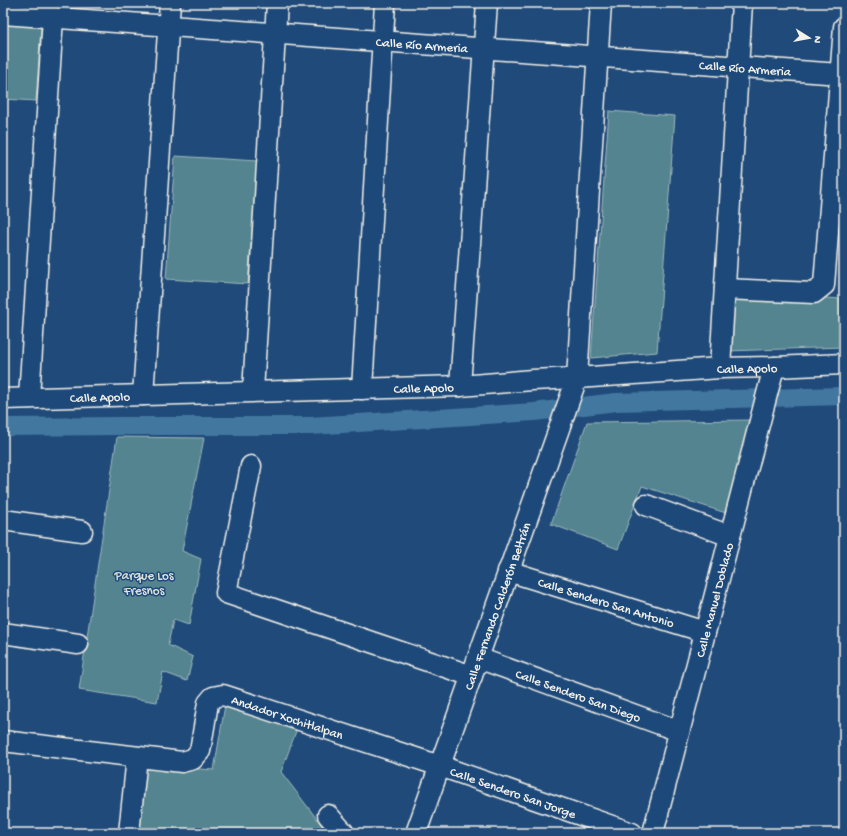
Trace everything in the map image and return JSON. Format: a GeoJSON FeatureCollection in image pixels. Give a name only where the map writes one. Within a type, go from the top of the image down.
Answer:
{"type":"FeatureCollection","features":[{"type":"Feature","properties":{"kind":"street"},"geometry":{"type":"LineString","coordinates":[[143,395],[170,3]]}},
{"type":"Feature","properties":{"kind":"street"},"geometry":{"type":"LineString","coordinates":[[253,391],[277,3]]}},
{"type":"Feature","properties":{"kind":"street"},"geometry":{"type":"LineString","coordinates":[[362,389],[385,3]]}},
{"type":"Feature","properties":{"kind":"street"},"geometry":{"type":"LineString","coordinates":[[460,386],[487,3]]}},
{"type":"Feature","properties":{"kind":"street","name":"Calle Fernando Calderón Beltrán"},"geometry":{"type":"LineString","coordinates":[[416,833],[574,387],[601,3]]}},
{"type":"Feature","properties":{"kind":"street"},"geometry":{"type":"LineString","coordinates":[[720,368],[742,3]]}},
{"type":"Feature","properties":{"kind":"street","name":"Calle Río Armeria"},"geometry":{"type":"LineString","coordinates":[[3,14],[840,74]]}},
{"type":"Feature","properties":{"kind":"street"},"geometry":{"type":"LineString","coordinates":[[29,398],[53,17]]}},
{"type":"Feature","properties":{"kind":"street"},"geometry":{"type":"LineString","coordinates":[[725,289],[814,293],[824,285],[844,27]]}},
{"type":"Feature","properties":{"kind":"street","name":"Calle Apolo"},"geometry":{"type":"LineString","coordinates":[[3,398],[460,386],[532,380],[574,387],[720,368],[772,376],[844,364]]}},
{"type":"Feature","properties":{"kind":"street","name":"Calle Manuel Doblado"},"geometry":{"type":"LineString","coordinates":[[653,833],[772,376]]}},
{"type":"Feature","properties":{"kind":"street","name":"Calle Sendero San Diego"},"geometry":{"type":"LineString","coordinates":[[251,466],[226,593],[475,667],[679,731]]}},
{"type":"Feature","properties":{"kind":"street"},"geometry":{"type":"LineString","coordinates":[[646,505],[730,536]]}},
{"type":"Feature","properties":{"kind":"street"},"geometry":{"type":"LineString","coordinates":[[3,520],[82,531]]}},
{"type":"Feature","properties":{"kind":"street","name":"Calle Sendero San Antonio"},"geometry":{"type":"LineString","coordinates":[[508,571],[705,632]]}},
{"type":"Feature","properties":{"kind":"street"},"geometry":{"type":"LineString","coordinates":[[3,633],[78,644]]}},
{"type":"Feature","properties":{"kind":"street","name":"Andador Xochitlalpan"},"geometry":{"type":"LineString","coordinates":[[6,746],[182,762],[194,759],[200,751],[208,703],[214,696],[223,695],[440,766]]}},
{"type":"Feature","properties":{"kind":"street"},"geometry":{"type":"LineString","coordinates":[[129,833],[137,757]]}},
{"type":"Feature","properties":{"kind":"street","name":"Calle Sendero San Jorge"},"geometry":{"type":"LineString","coordinates":[[440,766],[632,833]]}},
{"type":"Feature","properties":{"kind":"street"},"geometry":{"type":"LineString","coordinates":[[328,815],[344,833]]}},
{"type":"Feature","properties":{"kind":"green space"},"geometry":{"type":"Polygon","coordinates":[[[3,24],[41,27],[36,101],[3,99],[3,24]]]}},
{"type":"Feature","properties":{"kind":"green space"},"geometry":{"type":"Polygon","coordinates":[[[609,111],[675,116],[657,352],[591,358],[609,111]]]}},
{"type":"Feature","properties":{"kind":"green space"},"geometry":{"type":"Polygon","coordinates":[[[175,156],[257,161],[248,284],[166,279],[175,156]]]}},
{"type":"Feature","properties":{"kind":"green space"},"geometry":{"type":"Polygon","coordinates":[[[729,293],[844,299],[844,347],[727,351],[729,293]]]}},
{"type":"Feature","properties":{"kind":"green space"},"geometry":{"type":"Polygon","coordinates":[[[752,420],[726,513],[642,486],[618,549],[551,524],[587,422],[752,420]]]}},
{"type":"Feature","properties":{"kind":"green space","name":"Parque Los Fresnos"},"geometry":{"type":"Polygon","coordinates":[[[117,437],[204,438],[182,551],[201,559],[189,625],[173,620],[168,645],[193,657],[187,681],[163,672],[157,702],[79,690],[117,437]]]}},
{"type":"Feature","properties":{"kind":"green space"},"geometry":{"type":"Polygon","coordinates":[[[225,705],[298,726],[281,772],[327,832],[164,833],[137,831],[142,765],[214,770],[225,705]]]}},
{"type":"Feature","properties":{"kind":"waterway"},"geometry":{"type":"LineString","coordinates":[[3,427],[310,426],[534,412],[616,402],[844,396]]}}]}
